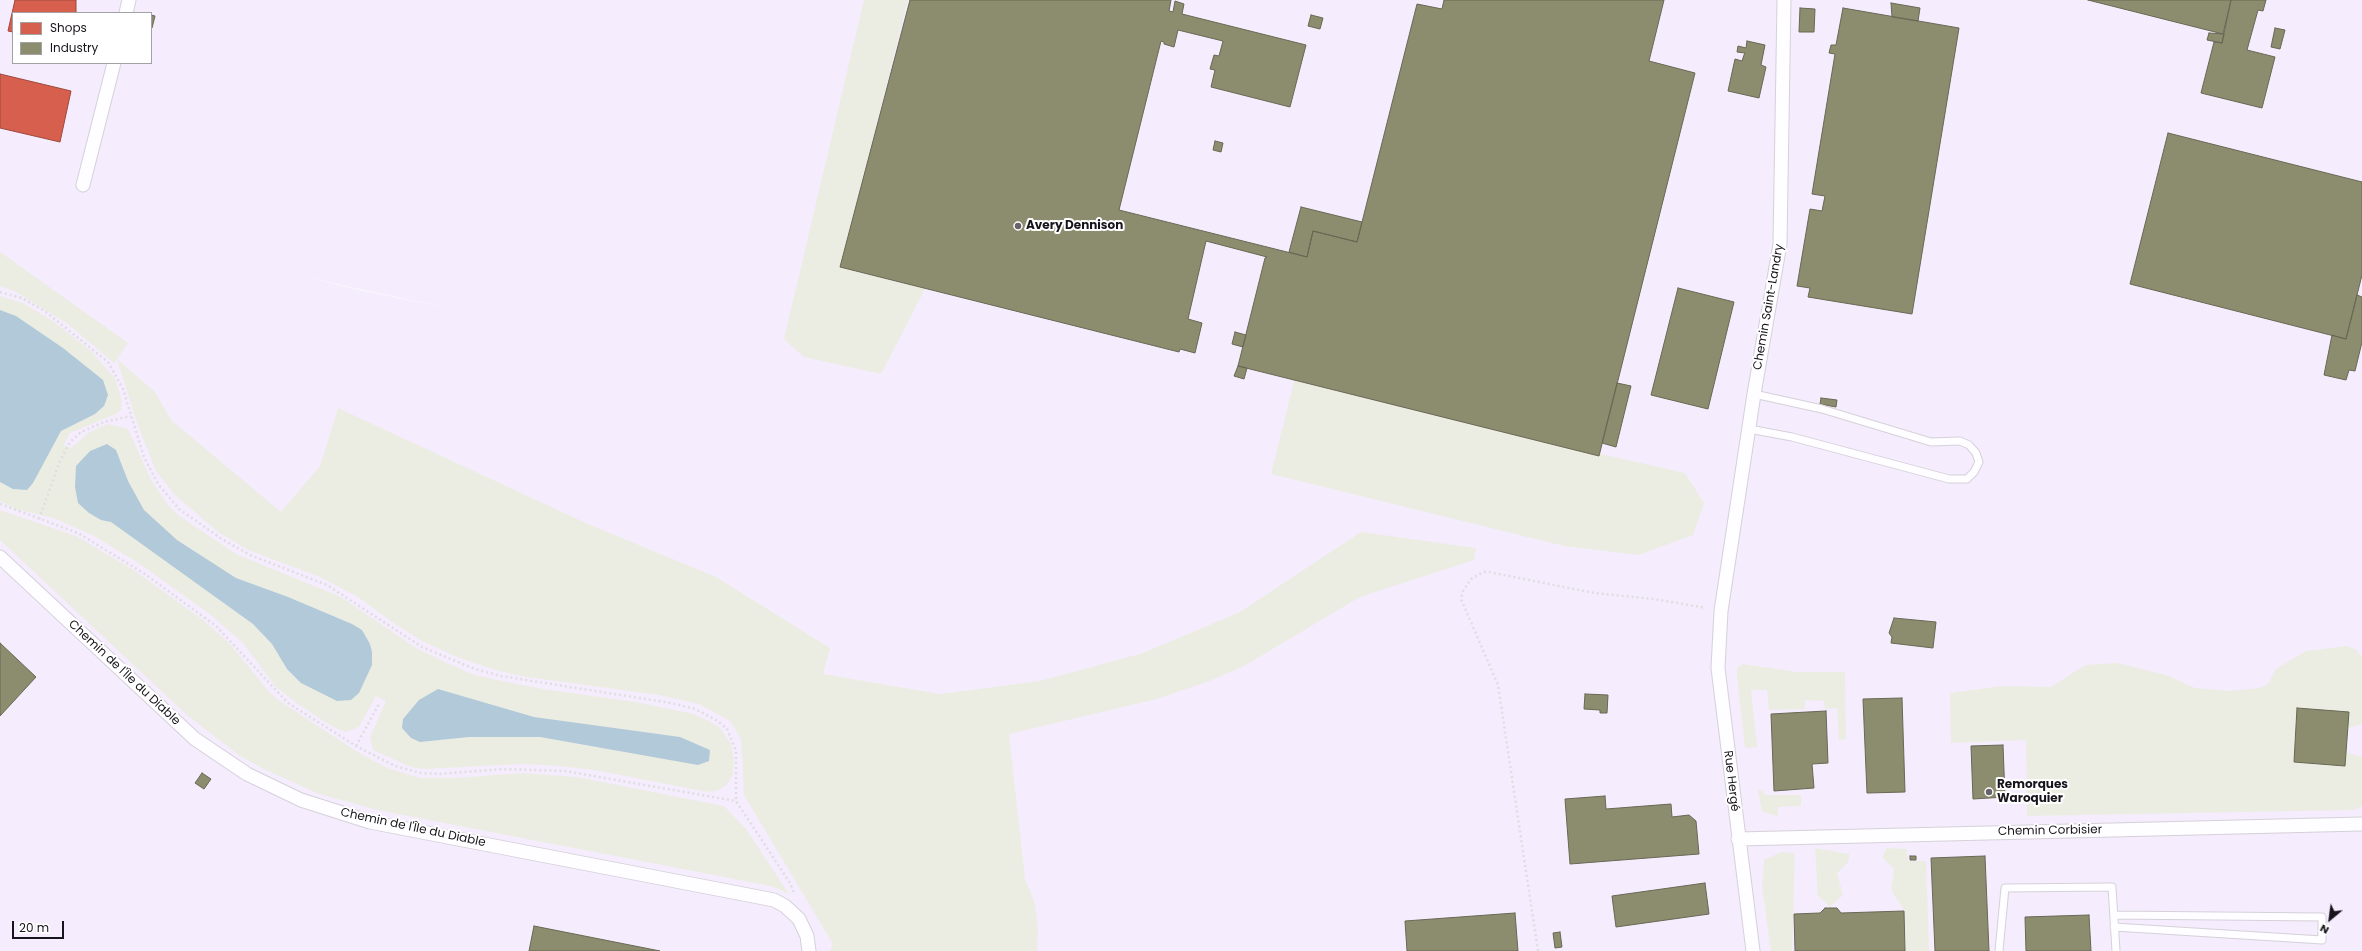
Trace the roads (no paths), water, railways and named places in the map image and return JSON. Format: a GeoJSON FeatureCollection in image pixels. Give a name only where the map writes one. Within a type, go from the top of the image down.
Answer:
{"type":"FeatureCollection","features":[{"type":"Feature","properties":{"kind":"street"},"geometry":{"type":"LineString","coordinates":[[126,12],[129,0]]}},
{"type":"Feature","properties":{"kind":"street","name":"Chemin Saint-Landry"},"geometry":{"type":"LineString","coordinates":[[1721,610],[1754,394],[1780,244],[1784,0]]}},
{"type":"Feature","properties":{"kind":"street"},"geometry":{"type":"LineString","coordinates":[[83,185],[114,64]]}},
{"type":"Feature","properties":{"kind":"street","name":"Chemin de l'Île du Diable"},"geometry":{"type":"LineString","coordinates":[[0,557],[195,739],[248,774],[301,800],[370,822],[774,900],[785,906],[799,919],[807,936],[809,951]]}},
{"type":"Feature","properties":{"kind":"street","name":"Rue Hergé"},"geometry":{"type":"LineString","coordinates":[[1721,610],[1718,668],[1753,951]]}},
{"type":"Feature","properties":{"kind":"street","name":"Chemin Corbisier"},"geometry":{"type":"LineString","coordinates":[[1738,839],[2362,824]]}},
{"type":"Feature","properties":{"kind":"lane"},"geometry":{"type":"LineString","coordinates":[[1749,429],[1792,437],[1949,479],[1967,479],[1974,472],[1979,462],[1976,453],[1969,445],[1960,441],[1931,442],[1822,409],[1754,394]]}},
{"type":"Feature","properties":{"kind":"lane"},"geometry":{"type":"LineString","coordinates":[[1999,951],[2005,888],[2112,887],[2116,951]]}},
{"type":"Feature","properties":{"kind":"lane"},"geometry":{"type":"LineString","coordinates":[[2114,915],[2322,917],[2322,940],[2114,926]]}},
{"type":"Feature","properties":{"kind":"water"},"geometry":{"type":"Polygon","coordinates":[[[0,310],[16,316],[63,348],[103,380],[108,395],[104,406],[95,414],[61,431],[33,483],[27,490],[13,489],[0,482],[0,310]]]}},
{"type":"Feature","properties":{"kind":"water"},"geometry":{"type":"Polygon","coordinates":[[[107,444],[116,450],[128,481],[144,510],[177,540],[236,578],[288,597],[352,624],[362,630],[370,644],[372,652],[372,665],[359,693],[351,700],[337,701],[301,683],[287,669],[272,644],[253,624],[111,522],[101,520],[89,513],[78,503],[75,487],[76,466],[90,451],[107,444]]]}},
{"type":"Feature","properties":{"kind":"water"},"geometry":{"type":"Polygon","coordinates":[[[438,689],[534,717],[680,737],[710,750],[709,761],[698,765],[540,737],[469,737],[420,742],[411,738],[402,728],[403,719],[419,700],[438,689]]]}},
{"type":"Feature","properties":{"kind":"place","name":"Avery Dennison"},"geometry":{"type":"Point","coordinates":[1018,226]}},
{"type":"Feature","properties":{"kind":"place","name":"Remorques Waroquier"},"geometry":{"type":"Point","coordinates":[1989,792]}}]}
